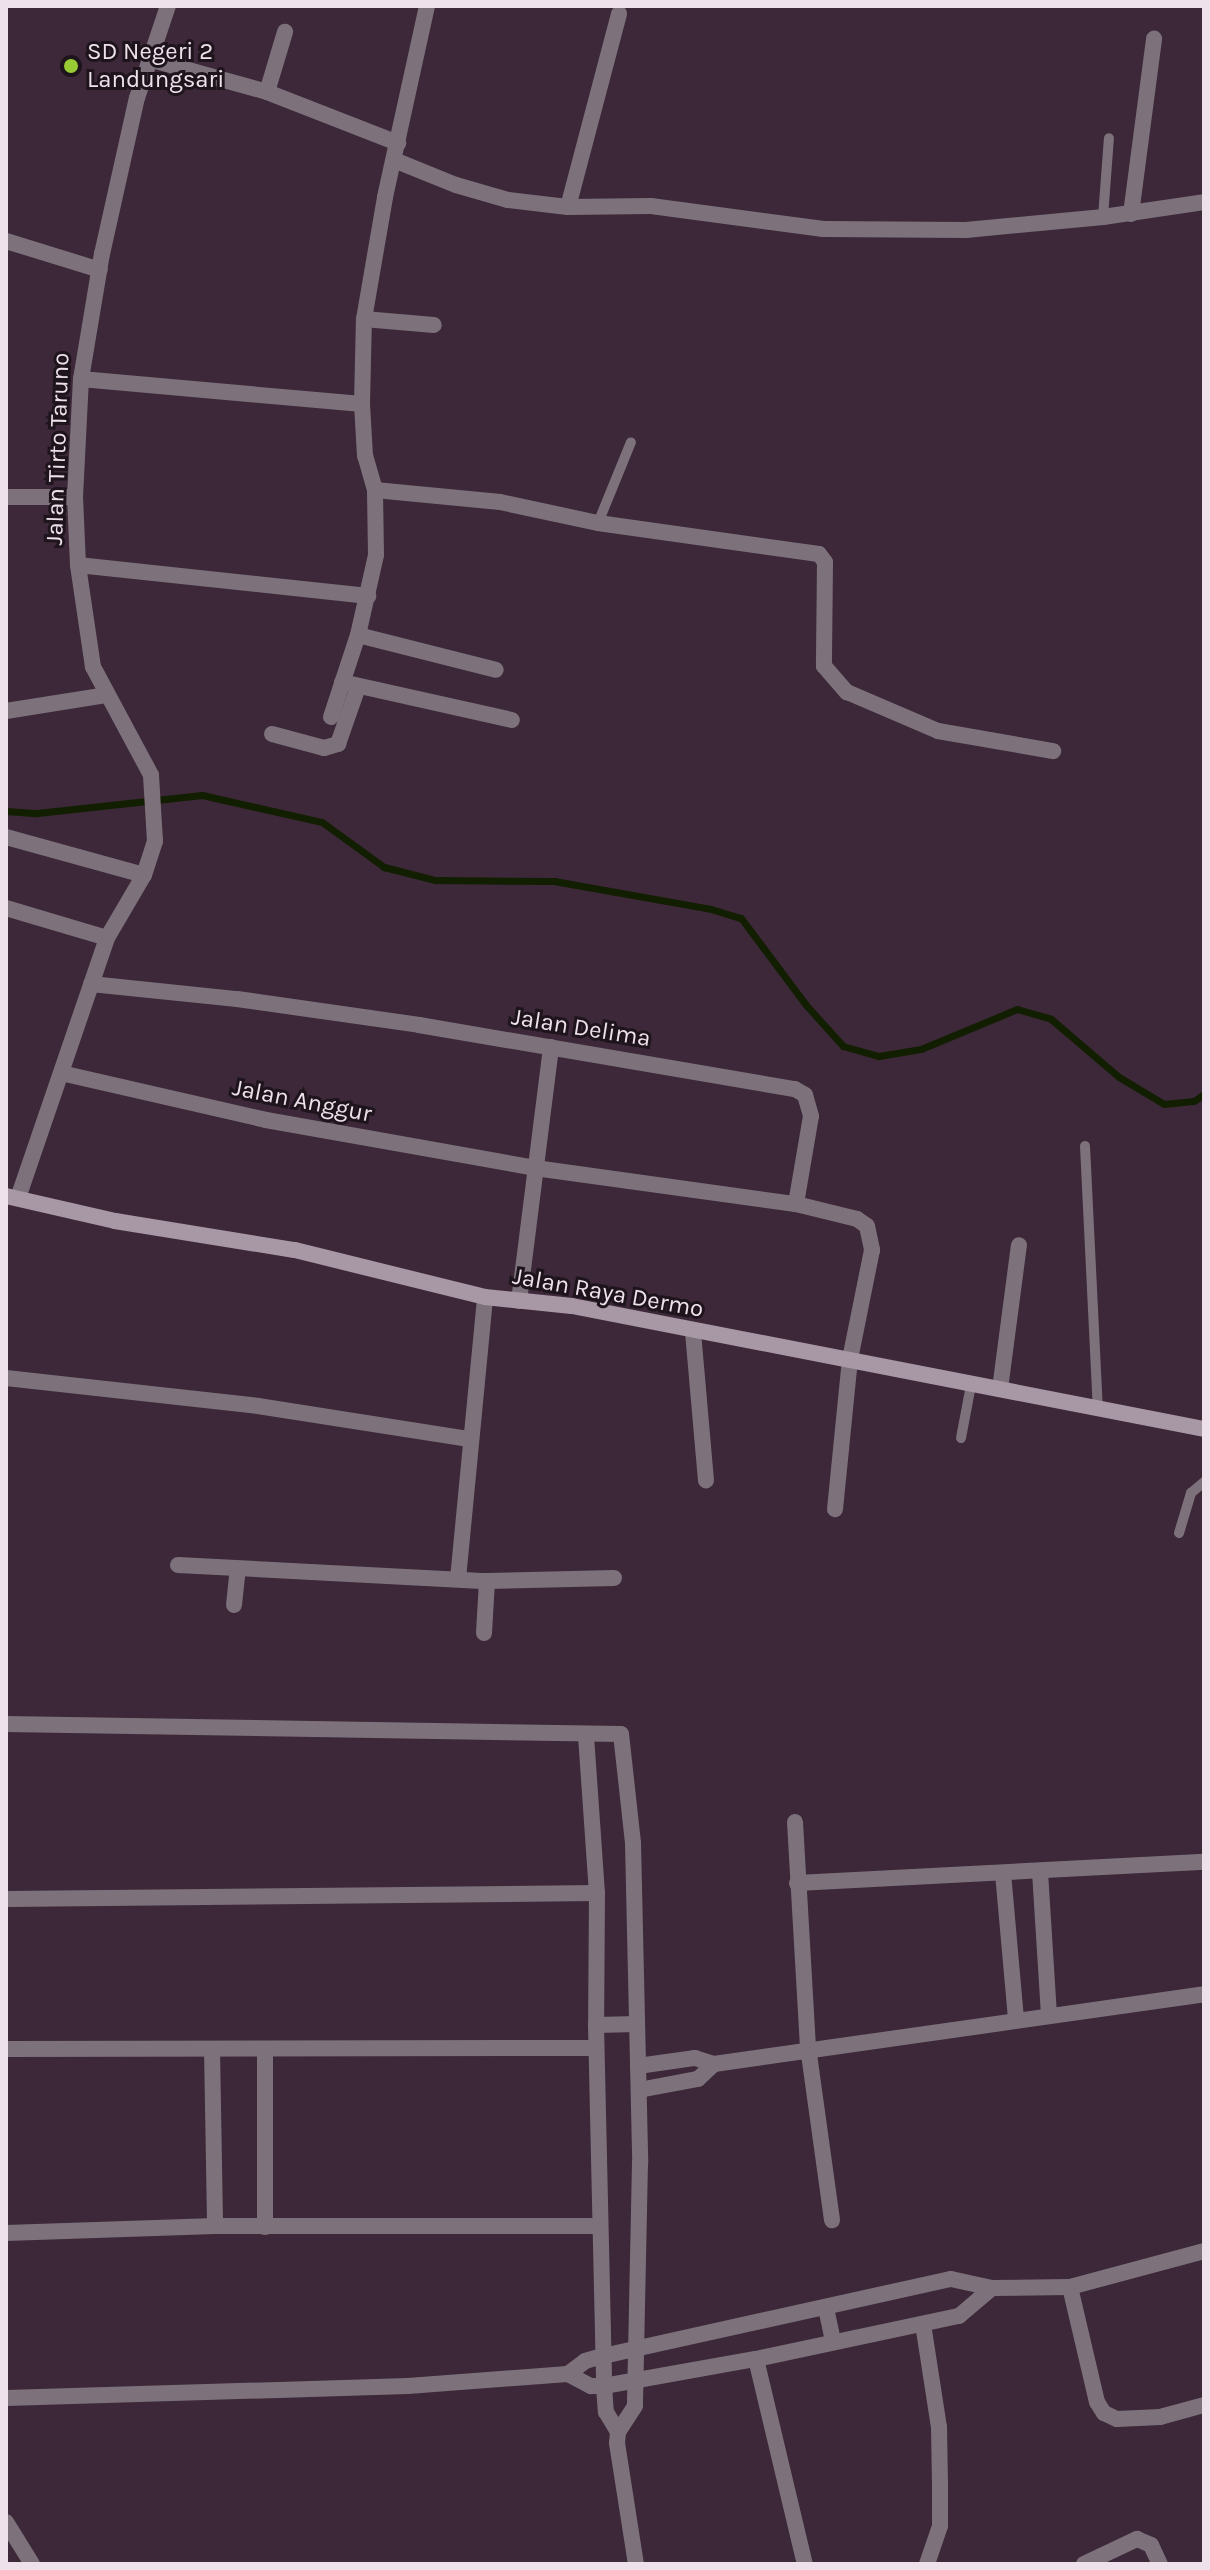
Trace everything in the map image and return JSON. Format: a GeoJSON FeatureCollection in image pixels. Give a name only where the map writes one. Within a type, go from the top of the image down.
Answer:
{"type":"FeatureCollection","features":[{"type":"Feature","properties":{"kind":"street","name":"Jalan Tirto Taruno"},"geometry":{"type":"LineString","coordinates":[[12,1197],[61,1073],[107,938],[144,875],[155,841],[151,775],[93,667],[78,565],[75,497],[81,379],[100,270],[137,98],[168,6]]}},
{"type":"Feature","properties":{"kind":"street"},"geometry":{"type":"LineString","coordinates":[[272,734],[324,748],[338,744],[376,555],[375,490],[365,456],[362,404],[364,319],[427,6]]}},
{"type":"Feature","properties":{"kind":"street"},"geometry":{"type":"LineString","coordinates":[[568,207],[619,14]]}},
{"type":"Feature","properties":{"kind":"street"},"geometry":{"type":"LineString","coordinates":[[267,92],[285,32]]}},
{"type":"Feature","properties":{"kind":"street"},"geometry":{"type":"LineString","coordinates":[[1131,214],[1154,39]]}},
{"type":"Feature","properties":{"kind":"street"},"geometry":{"type":"LineString","coordinates":[[149,59],[267,92],[396,151],[456,185],[495,196],[568,207],[651,206],[823,229],[966,230],[1131,214],[1204,202]]}},
{"type":"Feature","properties":{"kind":"street"},"geometry":{"type":"LineString","coordinates":[[6,241],[100,270]]}},
{"type":"Feature","properties":{"kind":"street"},"geometry":{"type":"LineString","coordinates":[[364,319],[434,325]]}},
{"type":"Feature","properties":{"kind":"street"},"geometry":{"type":"LineString","coordinates":[[81,379],[362,404]]}},
{"type":"Feature","properties":{"kind":"street"},"geometry":{"type":"LineString","coordinates":[[375,490],[500,502],[598,523],[819,554],[825,562],[824,666],[847,692],[938,731],[1053,751]]}},
{"type":"Feature","properties":{"kind":"street"},"geometry":{"type":"LineString","coordinates":[[6,497],[75,497]]}},
{"type":"Feature","properties":{"kind":"street"},"geometry":{"type":"LineString","coordinates":[[78,565],[368,596]]}},
{"type":"Feature","properties":{"kind":"street"},"geometry":{"type":"LineString","coordinates":[[358,635],[496,670]]}},
{"type":"Feature","properties":{"kind":"street"},"geometry":{"type":"LineString","coordinates":[[331,717],[350,685]]}},
{"type":"Feature","properties":{"kind":"street"},"geometry":{"type":"LineString","coordinates":[[350,685],[512,720]]}},
{"type":"Feature","properties":{"kind":"street"},"geometry":{"type":"LineString","coordinates":[[6,711],[106,695]]}},
{"type":"Feature","properties":{"kind":"street"},"geometry":{"type":"LineString","coordinates":[[6,837],[144,875]]}},
{"type":"Feature","properties":{"kind":"street"},"geometry":{"type":"LineString","coordinates":[[6,908],[107,938]]}},
{"type":"Feature","properties":{"kind":"street","name":"Jalan Delima"},"geometry":{"type":"LineString","coordinates":[[91,984],[237,999],[781,1085],[805,1095],[811,1116],[796,1204]]}},
{"type":"Feature","properties":{"kind":"street"},"geometry":{"type":"LineString","coordinates":[[519,1301],[551,1047]]}},
{"type":"Feature","properties":{"kind":"street","name":"Jalan Anggur"},"geometry":{"type":"LineString","coordinates":[[61,1073],[266,1120],[535,1168],[796,1204],[857,1219],[867,1226],[872,1238],[850,1359],[835,1509]]}},
{"type":"Feature","properties":{"kind":"street","name":"Jalan Raya Dermo"},"geometry":{"type":"LineString","coordinates":[[12,1197],[115,1221],[295,1250],[485,1297],[606,1313],[1204,1429]]}},
{"type":"Feature","properties":{"kind":"street"},"geometry":{"type":"LineString","coordinates":[[1000,1389],[1019,1245]]}},
{"type":"Feature","properties":{"kind":"street"},"geometry":{"type":"LineString","coordinates":[[458,1579],[485,1297]]}},
{"type":"Feature","properties":{"kind":"street"},"geometry":{"type":"LineString","coordinates":[[693,1332],[706,1480]]}},
{"type":"Feature","properties":{"kind":"street"},"geometry":{"type":"LineString","coordinates":[[6,1378],[258,1406],[469,1439]]}},
{"type":"Feature","properties":{"kind":"street"},"geometry":{"type":"LineString","coordinates":[[178,1565],[487,1581],[614,1578]]}},
{"type":"Feature","properties":{"kind":"street"},"geometry":{"type":"LineString","coordinates":[[234,1605],[238,1569]]}},
{"type":"Feature","properties":{"kind":"street"},"geometry":{"type":"LineString","coordinates":[[484,1633],[487,1581]]}},
{"type":"Feature","properties":{"kind":"street"},"geometry":{"type":"LineString","coordinates":[[6,1724],[586,1736],[617,1731],[624,1741],[633,1843],[639,2090],[635,2406],[618,2432]]}},
{"type":"Feature","properties":{"kind":"street"},"geometry":{"type":"LineString","coordinates":[[586,1736],[597,1893],[596,2048],[601,2129],[604,2386],[606,2412],[618,2432],[636,2564]]}},
{"type":"Feature","properties":{"kind":"street"},"geometry":{"type":"LineString","coordinates":[[795,1822],[808,2047],[832,2220]]}},
{"type":"Feature","properties":{"kind":"street"},"geometry":{"type":"LineString","coordinates":[[797,1883],[1204,1862]]}},
{"type":"Feature","properties":{"kind":"street"},"geometry":{"type":"LineString","coordinates":[[1040,1872],[1049,2014]]}},
{"type":"Feature","properties":{"kind":"street"},"geometry":{"type":"LineString","coordinates":[[1003,1873],[1016,2018]]}},
{"type":"Feature","properties":{"kind":"street"},"geometry":{"type":"LineString","coordinates":[[6,1899],[597,1893]]}},
{"type":"Feature","properties":{"kind":"street"},"geometry":{"type":"LineString","coordinates":[[638,2066],[695,2058],[714,2064],[808,2047],[1204,1994]]}},
{"type":"Feature","properties":{"kind":"street"},"geometry":{"type":"LineString","coordinates":[[596,2025],[637,2024]]}},
{"type":"Feature","properties":{"kind":"street"},"geometry":{"type":"LineString","coordinates":[[6,2049],[596,2048]]}},
{"type":"Feature","properties":{"kind":"street"},"geometry":{"type":"LineString","coordinates":[[212,2049],[215,2226]]}},
{"type":"Feature","properties":{"kind":"street"},"geometry":{"type":"LineString","coordinates":[[265,2049],[265,2227]]}},
{"type":"Feature","properties":{"kind":"street"},"geometry":{"type":"LineString","coordinates":[[639,2090],[698,2079],[714,2064]]}},
{"type":"Feature","properties":{"kind":"street"},"geometry":{"type":"LineString","coordinates":[[6,2233],[215,2226],[600,2226]]}},
{"type":"Feature","properties":{"kind":"street"},"geometry":{"type":"LineString","coordinates":[[568,2374],[585,2361],[603,2356],[951,2279],[992,2288],[1070,2287],[1204,2251]]}},
{"type":"Feature","properties":{"kind":"street"},"geometry":{"type":"LineString","coordinates":[[1070,2287],[1097,2402],[1104,2413],[1117,2419],[1160,2417],[1204,2405]]}},
{"type":"Feature","properties":{"kind":"street"},"geometry":{"type":"LineString","coordinates":[[6,2398],[408,2386],[568,2374],[591,2386],[604,2386],[756,2359],[959,2316],[992,2288]]}},
{"type":"Feature","properties":{"kind":"street"},"geometry":{"type":"LineString","coordinates":[[826,2308],[833,2341]]}},
{"type":"Feature","properties":{"kind":"street"},"geometry":{"type":"LineString","coordinates":[[923,2324],[939,2427],[940,2456],[940,2526],[927,2564]]}},
{"type":"Feature","properties":{"kind":"street"},"geometry":{"type":"LineString","coordinates":[[756,2359],[805,2564]]}},
{"type":"Feature","properties":{"kind":"street"},"geometry":{"type":"LineString","coordinates":[[6,2522],[32,2564]]}},
{"type":"Feature","properties":{"kind":"street"},"geometry":{"type":"LineString","coordinates":[[1084,2564],[1137,2539],[1151,2545],[1160,2564]]}},
{"type":"Feature","properties":{"kind":"lane"},"geometry":{"type":"LineString","coordinates":[[1103,217],[1109,138]]}},
{"type":"Feature","properties":{"kind":"lane"},"geometry":{"type":"LineString","coordinates":[[598,523],[631,442]]}},
{"type":"Feature","properties":{"kind":"lane"},"geometry":{"type":"LineString","coordinates":[[1085,1146],[1098,1409]]}},
{"type":"Feature","properties":{"kind":"lane"},"geometry":{"type":"LineString","coordinates":[[961,1438],[971,1385]]}},
{"type":"Feature","properties":{"kind":"lane"},"geometry":{"type":"LineString","coordinates":[[1179,1533],[1191,1493],[1204,1482]]}},
{"type":"Feature","properties":{"kind":"waterway"},"geometry":{"type":"LineString","coordinates":[[6,811],[37,813],[202,795],[322,822],[384,867],[435,880],[554,881],[711,909],[741,918],[806,1005],[843,1046],[879,1056],[921,1049],[1017,1009],[1051,1019],[1119,1077],[1164,1104],[1194,1101],[1204,1094]]}},
{"type":"Feature","properties":{"kind":"place","name":"SD Negeri 2 Landungsari"},"geometry":{"type":"Point","coordinates":[71,66]}}]}
